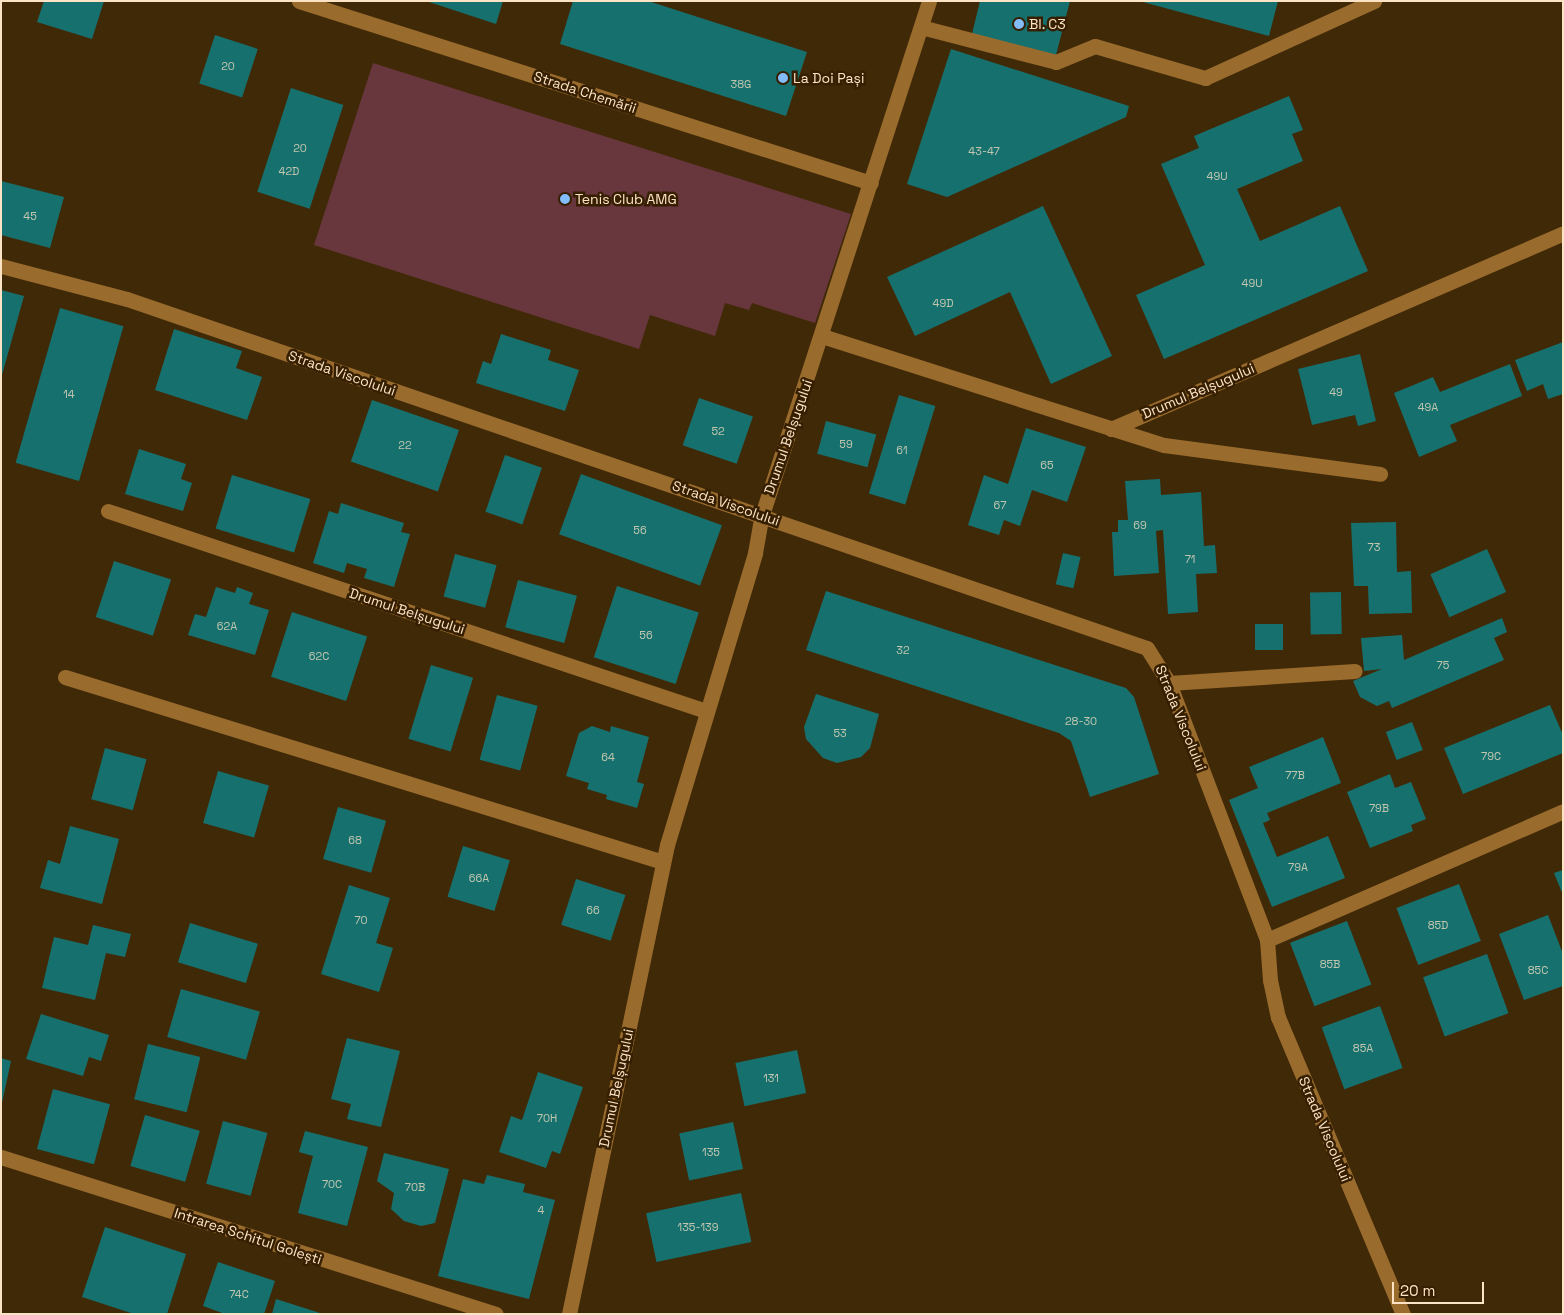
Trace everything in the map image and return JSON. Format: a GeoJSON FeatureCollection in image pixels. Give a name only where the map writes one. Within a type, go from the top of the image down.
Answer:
{"type":"FeatureCollection","features":[{"type":"Feature","properties":{"kind":"street","name":"Strada Chemării"},"geometry":{"type":"LineString","coordinates":[[299,1],[871,183]]}},
{"type":"Feature","properties":{"kind":"street","name":"Drumul Belșugului"},"geometry":{"type":"LineString","coordinates":[[569,1314],[663,862],[706,711],[755,553],[762,515],[822,336],[929,1]]}},
{"type":"Feature","properties":{"kind":"street"},"geometry":{"type":"LineString","coordinates":[[921,27],[1056,62],[1095,46],[1205,78],[1374,1]]}},
{"type":"Feature","properties":{"kind":"street","name":"Drumul Belșugului"},"geometry":{"type":"LineString","coordinates":[[1111,429],[1563,233]]}},
{"type":"Feature","properties":{"kind":"street","name":"Strada Viscolului"},"geometry":{"type":"LineString","coordinates":[[1,266],[127,299],[1140,644],[1154,655],[1169,683],[1266,940],[1270,980],[1278,1017],[1403,1314]]}},
{"type":"Feature","properties":{"kind":"street"},"geometry":{"type":"LineString","coordinates":[[822,336],[1164,445],[1380,474]]}},
{"type":"Feature","properties":{"kind":"street","name":"Drumul Belșugului"},"geometry":{"type":"LineString","coordinates":[[108,512],[706,711]]}},
{"type":"Feature","properties":{"kind":"street"},"geometry":{"type":"LineString","coordinates":[[1169,683],[1355,671]]}},
{"type":"Feature","properties":{"kind":"street"},"geometry":{"type":"LineString","coordinates":[[65,677],[663,862]]}},
{"type":"Feature","properties":{"kind":"street"},"geometry":{"type":"LineString","coordinates":[[1266,940],[1563,811]]}},
{"type":"Feature","properties":{"kind":"street","name":"Intrarea Schitul Golești"},"geometry":{"type":"LineString","coordinates":[[1,1157],[496,1314]]}},
{"type":"Feature","properties":{"kind":"shaded area","name":"Tenis Club AMG"},"geometry":{"type":"Polygon","coordinates":[[[373,63],[851,214],[815,323],[752,303],[749,310],[725,303],[715,336],[650,315],[639,349],[314,245],[373,63]]]}},
{"type":"Feature","properties":{"kind":"building"},"geometry":{"type":"Polygon","coordinates":[[[44,1],[104,1],[92,39],[37,22],[44,1]]]}},
{"type":"Feature","properties":{"kind":"building"},"geometry":{"type":"Polygon","coordinates":[[[426,1],[503,1],[496,24],[426,1]]]}},
{"type":"Feature","properties":{"kind":"building"},"geometry":{"type":"Polygon","coordinates":[[[573,1],[648,1],[807,52],[786,116],[560,44],[573,1]]]}},
{"type":"Feature","properties":{"kind":"building","name":"Bl. C3"},"geometry":{"type":"Polygon","coordinates":[[[980,1],[1070,1],[1056,55],[972,34],[980,1]]]}},
{"type":"Feature","properties":{"kind":"building"},"geometry":{"type":"Polygon","coordinates":[[[1139,1],[1278,1],[1269,36],[1139,1]]]}},
{"type":"Feature","properties":{"kind":"building"},"geometry":{"type":"Polygon","coordinates":[[[215,35],[258,49],[242,97],[199,84],[215,35]]]}},
{"type":"Feature","properties":{"kind":"building"},"geometry":{"type":"Polygon","coordinates":[[[951,49],[1129,106],[1126,117],[947,197],[907,184],[951,49]]]}},
{"type":"Feature","properties":{"kind":"building"},"geometry":{"type":"Polygon","coordinates":[[[291,88],[343,105],[310,209],[257,192],[291,88]]]}},
{"type":"Feature","properties":{"kind":"building"},"geometry":{"type":"Polygon","coordinates":[[[1289,96],[1303,130],[1292,134],[1303,161],[1237,189],[1260,241],[1340,206],[1368,271],[1164,359],[1136,295],[1205,265],[1161,164],[1199,148],[1194,136],[1289,96]]]}},
{"type":"Feature","properties":{"kind":"building"},"geometry":{"type":"Polygon","coordinates":[[[1,181],[64,197],[50,248],[1,235],[1,181]]]}},
{"type":"Feature","properties":{"kind":"building"},"geometry":{"type":"Polygon","coordinates":[[[1043,206],[1112,356],[1051,384],[1010,292],[915,336],[887,277],[1043,206]]]}},
{"type":"Feature","properties":{"kind":"building"},"geometry":{"type":"Polygon","coordinates":[[[1,290],[24,296],[2,375],[1,375],[1,290]]]}},
{"type":"Feature","properties":{"kind":"building"},"geometry":{"type":"Polygon","coordinates":[[[60,308],[123,326],[79,481],[16,463],[60,308]]]}},
{"type":"Feature","properties":{"kind":"building"},"geometry":{"type":"Polygon","coordinates":[[[174,329],[242,351],[236,368],[262,377],[247,420],[155,390],[174,329]]]}},
{"type":"Feature","properties":{"kind":"building"},"geometry":{"type":"Polygon","coordinates":[[[501,334],[551,350],[548,360],[579,370],[565,411],[476,383],[483,361],[491,364],[501,334]]]}},
{"type":"Feature","properties":{"kind":"building"},"geometry":{"type":"Polygon","coordinates":[[[1563,342],[1563,394],[1548,399],[1543,384],[1527,391],[1515,360],[1563,342]]]}},
{"type":"Feature","properties":{"kind":"building"},"geometry":{"type":"Polygon","coordinates":[[[1360,354],[1376,421],[1358,426],[1355,415],[1312,425],[1298,369],[1360,354]]]}},
{"type":"Feature","properties":{"kind":"building"},"geometry":{"type":"Polygon","coordinates":[[[1510,364],[1522,396],[1450,425],[1457,441],[1419,457],[1394,393],[1433,377],[1440,392],[1510,364]]]}},
{"type":"Feature","properties":{"kind":"building"},"geometry":{"type":"Polygon","coordinates":[[[899,395],[935,406],[905,505],[869,493],[899,395]]]}},
{"type":"Feature","properties":{"kind":"building"},"geometry":{"type":"Polygon","coordinates":[[[699,398],[753,417],[737,464],[683,445],[699,398]]]}},
{"type":"Feature","properties":{"kind":"building"},"geometry":{"type":"Polygon","coordinates":[[[372,400],[459,430],[438,491],[351,461],[372,400]]]}},
{"type":"Feature","properties":{"kind":"building"},"geometry":{"type":"Polygon","coordinates":[[[826,421],[876,434],[867,467],[817,454],[826,421]]]}},
{"type":"Feature","properties":{"kind":"building"},"geometry":{"type":"Polygon","coordinates":[[[1026,428],[1086,447],[1067,502],[1032,490],[1020,526],[1004,520],[999,535],[968,525],[984,475],[1008,484],[1026,428]]]}},
{"type":"Feature","properties":{"kind":"building"},"geometry":{"type":"Polygon","coordinates":[[[139,449],[186,464],[181,479],[192,483],[183,511],[125,494],[139,449]]]}},
{"type":"Feature","properties":{"kind":"building"},"geometry":{"type":"Polygon","coordinates":[[[505,455],[542,468],[522,524],[485,512],[505,455]]]}},
{"type":"Feature","properties":{"kind":"building"},"geometry":{"type":"Polygon","coordinates":[[[581,474],[722,525],[700,585],[559,534],[581,474]]]}},
{"type":"Feature","properties":{"kind":"building"},"geometry":{"type":"Polygon","coordinates":[[[232,475],[310,499],[294,553],[216,529],[232,475]]]}},
{"type":"Feature","properties":{"kind":"building"},"geometry":{"type":"Polygon","coordinates":[[[1160,479],[1161,495],[1201,492],[1204,546],[1215,545],[1217,573],[1196,574],[1198,612],[1168,614],[1163,530],[1156,531],[1159,573],[1114,576],[1112,532],[1118,532],[1118,520],[1128,520],[1125,481],[1160,479]]]}},
{"type":"Feature","properties":{"kind":"building"},"geometry":{"type":"Polygon","coordinates":[[[341,503],[404,523],[401,532],[410,534],[394,587],[364,578],[367,569],[347,563],[344,573],[313,563],[329,511],[338,514],[341,503]]]}},
{"type":"Feature","properties":{"kind":"building"},"geometry":{"type":"Polygon","coordinates":[[[1396,522],[1397,572],[1411,571],[1412,613],[1369,614],[1368,586],[1354,586],[1351,523],[1396,522]]]}},
{"type":"Feature","properties":{"kind":"building"},"geometry":{"type":"Polygon","coordinates":[[[1487,549],[1506,592],[1449,617],[1430,574],[1487,549]]]}},
{"type":"Feature","properties":{"kind":"building"},"geometry":{"type":"Polygon","coordinates":[[[1063,553],[1081,557],[1073,588],[1056,584],[1063,553]]]}},
{"type":"Feature","properties":{"kind":"building"},"geometry":{"type":"Polygon","coordinates":[[[455,554],[497,565],[485,608],[444,597],[455,554]]]}},
{"type":"Feature","properties":{"kind":"building"},"geometry":{"type":"Polygon","coordinates":[[[114,561],[171,580],[153,636],[96,617],[114,561]]]}},
{"type":"Feature","properties":{"kind":"building"},"geometry":{"type":"Polygon","coordinates":[[[518,580],[577,596],[564,643],[505,627],[518,580]]]}},
{"type":"Feature","properties":{"kind":"building"},"geometry":{"type":"Polygon","coordinates":[[[617,586],[699,613],[676,684],[594,657],[617,586]]]}},
{"type":"Feature","properties":{"kind":"building"},"geometry":{"type":"Polygon","coordinates":[[[216,587],[235,593],[237,587],[253,593],[249,604],[269,610],[255,655],[188,635],[195,614],[206,617],[216,587]]]}},
{"type":"Feature","properties":{"kind":"building"},"geometry":{"type":"Polygon","coordinates":[[[826,591],[1126,688],[1134,697],[1159,774],[1090,797],[1071,741],[1059,733],[806,650],[826,591]]]}},
{"type":"Feature","properties":{"kind":"building"},"geometry":{"type":"Polygon","coordinates":[[[1341,592],[1342,634],[1311,635],[1310,593],[1341,592]]]}},
{"type":"Feature","properties":{"kind":"building"},"geometry":{"type":"Polygon","coordinates":[[[292,612],[367,636],[346,701],[271,677],[292,612]]]}},
{"type":"Feature","properties":{"kind":"building"},"geometry":{"type":"Polygon","coordinates":[[[1502,618],[1507,632],[1494,638],[1504,660],[1392,708],[1389,701],[1377,706],[1360,697],[1353,681],[1382,669],[1364,671],[1361,638],[1402,635],[1404,660],[1502,618]]]}},
{"type":"Feature","properties":{"kind":"building"},"geometry":{"type":"Polygon","coordinates":[[[1255,624],[1283,624],[1283,650],[1255,650],[1255,624]]]}},
{"type":"Feature","properties":{"kind":"building"},"geometry":{"type":"Polygon","coordinates":[[[431,665],[473,678],[451,751],[408,739],[431,665]]]}},
{"type":"Feature","properties":{"kind":"building"},"geometry":{"type":"Polygon","coordinates":[[[816,694],[879,714],[870,748],[861,757],[837,763],[823,758],[806,739],[804,727],[816,694]]]}},
{"type":"Feature","properties":{"kind":"building"},"geometry":{"type":"Polygon","coordinates":[[[497,695],[538,706],[520,771],[480,760],[497,695]]]}},
{"type":"Feature","properties":{"kind":"building"},"geometry":{"type":"Polygon","coordinates":[[[1550,705],[1563,735],[1563,753],[1463,794],[1444,748],[1550,705]]]}},
{"type":"Feature","properties":{"kind":"building"},"geometry":{"type":"Polygon","coordinates":[[[1412,722],[1423,750],[1397,760],[1386,732],[1412,722]]]}},
{"type":"Feature","properties":{"kind":"building"},"geometry":{"type":"Polygon","coordinates":[[[592,726],[610,732],[611,726],[649,737],[637,782],[644,784],[637,808],[606,799],[607,795],[587,789],[589,783],[566,776],[579,733],[592,726]]]}},
{"type":"Feature","properties":{"kind":"building"},"geometry":{"type":"Polygon","coordinates":[[[1323,737],[1341,783],[1267,813],[1270,820],[1263,823],[1277,857],[1328,836],[1345,878],[1272,907],[1229,800],[1258,788],[1249,767],[1323,737]]]}},
{"type":"Feature","properties":{"kind":"building"},"geometry":{"type":"Polygon","coordinates":[[[105,748],[147,759],[133,810],[91,799],[105,748]]]}},
{"type":"Feature","properties":{"kind":"building"},"geometry":{"type":"Polygon","coordinates":[[[218,771],[269,786],[254,838],[203,823],[218,771]]]}},
{"type":"Feature","properties":{"kind":"building"},"geometry":{"type":"Polygon","coordinates":[[[1390,774],[1395,788],[1411,782],[1426,819],[1411,825],[1413,831],[1370,848],[1347,792],[1390,774]]]}},
{"type":"Feature","properties":{"kind":"building"},"geometry":{"type":"Polygon","coordinates":[[[338,807],[386,821],[371,873],[323,859],[338,807]]]}},
{"type":"Feature","properties":{"kind":"building"},"geometry":{"type":"Polygon","coordinates":[[[70,826],[119,839],[102,904],[40,888],[48,860],[60,864],[70,826]]]}},
{"type":"Feature","properties":{"kind":"building"},"geometry":{"type":"Polygon","coordinates":[[[463,846],[510,860],[494,911],[448,897],[463,846]]]}},
{"type":"Feature","properties":{"kind":"building"},"geometry":{"type":"Polygon","coordinates":[[[1563,870],[1563,895],[1554,873],[1563,870]]]}},
{"type":"Feature","properties":{"kind":"building"},"geometry":{"type":"Polygon","coordinates":[[[576,879],[625,895],[611,941],[561,925],[576,879]]]}},
{"type":"Feature","properties":{"kind":"building"},"geometry":{"type":"Polygon","coordinates":[[[1459,884],[1481,941],[1418,965],[1396,908],[1459,884]]]}},
{"type":"Feature","properties":{"kind":"building"},"geometry":{"type":"Polygon","coordinates":[[[349,885],[390,898],[376,943],[393,948],[379,992],[321,974],[349,885]]]}},
{"type":"Feature","properties":{"kind":"building"},"geometry":{"type":"Polygon","coordinates":[[[1548,915],[1563,954],[1563,986],[1524,1000],[1499,934],[1548,915]]]}},
{"type":"Feature","properties":{"kind":"building"},"geometry":{"type":"Polygon","coordinates":[[[1347,921],[1371,984],[1314,1006],[1290,943],[1347,921]]]}},
{"type":"Feature","properties":{"kind":"building"},"geometry":{"type":"Polygon","coordinates":[[[190,923],[258,944],[246,983],[178,962],[190,923]]]}},
{"type":"Feature","properties":{"kind":"building"},"geometry":{"type":"Polygon","coordinates":[[[93,925],[131,934],[125,957],[106,953],[95,1000],[42,988],[54,937],[88,945],[93,925]]]}},
{"type":"Feature","properties":{"kind":"building"},"geometry":{"type":"Polygon","coordinates":[[[1487,954],[1509,1013],[1445,1036],[1423,977],[1487,954]]]}},
{"type":"Feature","properties":{"kind":"building"},"geometry":{"type":"Polygon","coordinates":[[[181,989],[260,1012],[246,1060],[167,1037],[181,989]]]}},
{"type":"Feature","properties":{"kind":"building"},"geometry":{"type":"Polygon","coordinates":[[[1380,1006],[1403,1068],[1344,1089],[1322,1027],[1380,1006]]]}},
{"type":"Feature","properties":{"kind":"building"},"geometry":{"type":"Polygon","coordinates":[[[41,1014],[109,1035],[101,1061],[89,1057],[83,1076],[26,1059],[41,1014]]]}},
{"type":"Feature","properties":{"kind":"building"},"geometry":{"type":"Polygon","coordinates":[[[347,1038],[400,1051],[381,1127],[347,1119],[351,1104],[331,1099],[347,1038]]]}},
{"type":"Feature","properties":{"kind":"building"},"geometry":{"type":"Polygon","coordinates":[[[148,1044],[200,1057],[187,1112],[134,1099],[148,1044]]]}},
{"type":"Feature","properties":{"kind":"building"},"geometry":{"type":"Polygon","coordinates":[[[797,1050],[806,1093],[745,1106],[735,1063],[797,1050]]]}},
{"type":"Feature","properties":{"kind":"building"},"geometry":{"type":"Polygon","coordinates":[[[1,1058],[11,1061],[2,1103],[1,1102],[1,1058]]]}},
{"type":"Feature","properties":{"kind":"building"},"geometry":{"type":"Polygon","coordinates":[[[538,1072],[583,1087],[560,1154],[552,1151],[546,1168],[499,1152],[511,1116],[522,1120],[538,1072]]]}},
{"type":"Feature","properties":{"kind":"building"},"geometry":{"type":"Polygon","coordinates":[[[53,1089],[110,1104],[94,1164],[37,1149],[53,1089]]]}},
{"type":"Feature","properties":{"kind":"building"},"geometry":{"type":"Polygon","coordinates":[[[145,1115],[200,1131],[185,1182],[130,1166],[145,1115]]]}},
{"type":"Feature","properties":{"kind":"building"},"geometry":{"type":"Polygon","coordinates":[[[223,1121],[267,1133],[251,1196],[206,1184],[223,1121]]]}},
{"type":"Feature","properties":{"kind":"building"},"geometry":{"type":"Polygon","coordinates":[[[733,1122],[743,1169],[689,1180],[679,1133],[733,1122]]]}},
{"type":"Feature","properties":{"kind":"building"},"geometry":{"type":"Polygon","coordinates":[[[305,1131],[368,1147],[347,1226],[298,1213],[313,1156],[299,1152],[305,1131]]]}},
{"type":"Feature","properties":{"kind":"building"},"geometry":{"type":"Polygon","coordinates":[[[384,1153],[449,1169],[435,1223],[421,1226],[404,1221],[391,1209],[394,1193],[377,1181],[384,1153]]]}},
{"type":"Feature","properties":{"kind":"building"},"geometry":{"type":"Polygon","coordinates":[[[487,1175],[525,1184],[523,1192],[555,1200],[529,1299],[438,1276],[463,1179],[484,1184],[487,1175]]]}},
{"type":"Feature","properties":{"kind":"building"},"geometry":{"type":"Polygon","coordinates":[[[741,1193],[751,1242],[657,1262],[646,1213],[741,1193]]]}},
{"type":"Feature","properties":{"kind":"building"},"geometry":{"type":"Polygon","coordinates":[[[105,1227],[186,1254],[167,1314],[134,1314],[82,1297],[105,1227]]]}},
{"type":"Feature","properties":{"kind":"building"},"geometry":{"type":"Polygon","coordinates":[[[218,1262],[275,1281],[264,1314],[225,1314],[203,1306],[218,1262]]]}},
{"type":"Feature","properties":{"kind":"building"},"geometry":{"type":"Polygon","coordinates":[[[276,1299],[320,1313],[320,1314],[272,1314],[276,1299]]]}},
{"type":"Feature","properties":{"kind":"place","name":"Bl. C3"},"geometry":{"type":"Point","coordinates":[1019,24]}},
{"type":"Feature","properties":{"kind":"place","name":"La Doi Pași"},"geometry":{"type":"Point","coordinates":[783,78]}},
{"type":"Feature","properties":{"kind":"place","name":"Tenis Club AMG"},"geometry":{"type":"Point","coordinates":[565,199]}}]}
